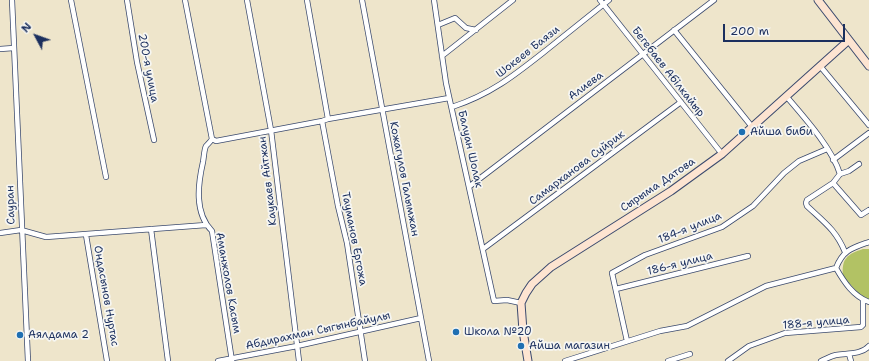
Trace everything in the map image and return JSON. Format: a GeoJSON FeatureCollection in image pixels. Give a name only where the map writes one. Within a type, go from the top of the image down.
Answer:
{"type":"FeatureCollection","features":[{"type":"Feature","properties":{"kind":"street","name":"Сауран"},"geometry":{"type":"LineString","coordinates":[[12,0],[28,361]]}},
{"type":"Feature","properties":{"kind":"street"},"geometry":{"type":"LineString","coordinates":[[71,0],[106,177]]}},
{"type":"Feature","properties":{"kind":"street","name":"200-я улица"},"geometry":{"type":"LineString","coordinates":[[127,0],[136,62],[154,140]]}},
{"type":"Feature","properties":{"kind":"street"},"geometry":{"type":"LineString","coordinates":[[185,0],[212,139],[216,141],[328,119],[449,98]]}},
{"type":"Feature","properties":{"kind":"street","name":"Каукаев Айтжан"},"geometry":{"type":"LineString","coordinates":[[247,0],[271,130],[299,361]]}},
{"type":"Feature","properties":{"kind":"street"},"geometry":{"type":"LineString","coordinates":[[307,0],[328,119]]}},
{"type":"Feature","properties":{"kind":"street","name":"Кожагулов Галымжан"},"geometry":{"type":"LineString","coordinates":[[362,0],[429,361]]}},
{"type":"Feature","properties":{"kind":"street","name":"Балуан Шолак"},"geometry":{"type":"LineString","coordinates":[[434,0],[449,98],[470,186],[494,301],[507,300],[521,303]]}},
{"type":"Feature","properties":{"kind":"street"},"geometry":{"type":"LineString","coordinates":[[442,56],[513,0]]}},
{"type":"Feature","properties":{"kind":"street","name":"Шокеев Баязи"},"geometry":{"type":"LineString","coordinates":[[452,107],[483,95],[511,78],[602,2],[609,0]]}},
{"type":"Feature","properties":{"kind":"street","name":"Алиева"},"geometry":{"type":"LineString","coordinates":[[470,186],[714,0]]}},
{"type":"Feature","properties":{"kind":"street"},"geometry":{"type":"LineString","coordinates":[[818,0],[869,66]]}},
{"type":"Feature","properties":{"kind":"street","name":"Бегебаев Абілкайыр"},"geometry":{"type":"LineString","coordinates":[[602,2],[722,154]]}},
{"type":"Feature","properties":{"kind":"street"},"geometry":{"type":"LineString","coordinates":[[438,25],[455,18],[466,28],[476,30]]}},
{"type":"Feature","properties":{"kind":"street"},"geometry":{"type":"LineString","coordinates":[[674,30],[753,128]]}},
{"type":"Feature","properties":{"kind":"street","name":"Сырыма Датова"},"geometry":{"type":"LineString","coordinates":[[521,303],[532,284],[551,268],[665,195],[722,154],[753,128],[786,96],[849,40]]}},
{"type":"Feature","properties":{"kind":"street"},"geometry":{"type":"LineString","coordinates":[[0,49],[14,48]]}},
{"type":"Feature","properties":{"kind":"street"},"geometry":{"type":"LineString","coordinates":[[820,66],[869,126]]}},
{"type":"Feature","properties":{"kind":"street"},"geometry":{"type":"LineString","coordinates":[[786,96],[818,134],[840,174]]}},
{"type":"Feature","properties":{"kind":"street","name":"Самарханова Суйрик"},"geometry":{"type":"LineString","coordinates":[[483,249],[681,102]]}},
{"type":"Feature","properties":{"kind":"street","name":"Тауманов Ергожа"},"geometry":{"type":"LineString","coordinates":[[322,121],[338,206],[347,243],[365,361]]}},
{"type":"Feature","properties":{"kind":"street"},"geometry":{"type":"LineString","coordinates":[[833,160],[869,133]]}},
{"type":"Feature","properties":{"kind":"street","name":"Аманжолов Касым"},"geometry":{"type":"LineString","coordinates":[[212,139],[206,147],[198,190],[200,208],[206,225],[212,231],[232,360]]}},
{"type":"Feature","properties":{"kind":"street","name":"184-я улица"},"geometry":{"type":"LineString","coordinates":[[616,289],[612,273],[645,255],[722,227],[753,206],[784,173],[799,161],[827,149]]}},
{"type":"Feature","properties":{"kind":"street"},"geometry":{"type":"LineString","coordinates":[[845,252],[833,230],[807,206],[806,203],[807,200],[833,183],[840,174],[849,171],[859,164]]}},
{"type":"Feature","properties":{"kind":"street"},"geometry":{"type":"LineString","coordinates":[[833,183],[861,215],[869,210]]}},
{"type":"Feature","properties":{"kind":"street"},"geometry":{"type":"LineString","coordinates":[[0,233],[21,230],[46,237],[206,225]]}},
{"type":"Feature","properties":{"kind":"street"},"geometry":{"type":"LineString","coordinates":[[151,229],[168,361]]}},
{"type":"Feature","properties":{"kind":"street","name":"Ондасынов Нуртас"},"geometry":{"type":"LineString","coordinates":[[86,235],[107,361]]}},
{"type":"Feature","properties":{"kind":"street"},"geometry":{"type":"LineString","coordinates":[[836,268],[839,260],[845,252],[869,242]]}},
{"type":"Feature","properties":{"kind":"street","name":"186-я улица"},"geometry":{"type":"LineString","coordinates":[[616,289],[748,256]]}},
{"type":"Feature","properties":{"kind":"street"},"geometry":{"type":"LineString","coordinates":[[836,268],[857,296],[869,302]]}},
{"type":"Feature","properties":{"kind":"street"},"geometry":{"type":"LineString","coordinates":[[565,361],[660,331],[687,326],[766,286],[836,268]]}},
{"type":"Feature","properties":{"kind":"street"},"geometry":{"type":"LineString","coordinates":[[616,289],[627,342]]}},
{"type":"Feature","properties":{"kind":"street","name":"188-я улица"},"geometry":{"type":"LineString","coordinates":[[728,361],[749,346],[785,333],[861,327],[863,325],[864,300]]}},
{"type":"Feature","properties":{"kind":"street"},"geometry":{"type":"LineString","coordinates":[[521,303],[523,331],[528,361]]}},
{"type":"Feature","properties":{"kind":"street","name":"Абдирахман Сыгынбайулы"},"geometry":{"type":"LineString","coordinates":[[218,361],[232,360],[421,318]]}},
{"type":"Feature","properties":{"kind":"street"},"geometry":{"type":"LineString","coordinates":[[821,361],[835,356],[859,352],[869,346]]}},
{"type":"Feature","properties":{"kind":"street"},"geometry":{"type":"LineString","coordinates":[[668,361],[690,354]]}},
{"type":"Feature","properties":{"kind":"street"},"geometry":{"type":"LineString","coordinates":[[849,354],[851,361]]}},
{"type":"Feature","properties":{"kind":"green space"},"geometry":{"type":"Polygon","coordinates":[[[863,249],[869,249],[869,300],[858,293],[843,276],[844,261],[853,253],[863,249]]]}},
{"type":"Feature","properties":{"kind":"place","name":"Айша биби"},"geometry":{"type":"Point","coordinates":[742,132]}},
{"type":"Feature","properties":{"kind":"place","name":"Школа №20"},"geometry":{"type":"Point","coordinates":[456,332]}},
{"type":"Feature","properties":{"kind":"place","name":"Аялдама 2"},"geometry":{"type":"Point","coordinates":[20,335]}},
{"type":"Feature","properties":{"kind":"place","name":"Айша магазин"},"geometry":{"type":"Point","coordinates":[521,346]}}]}
